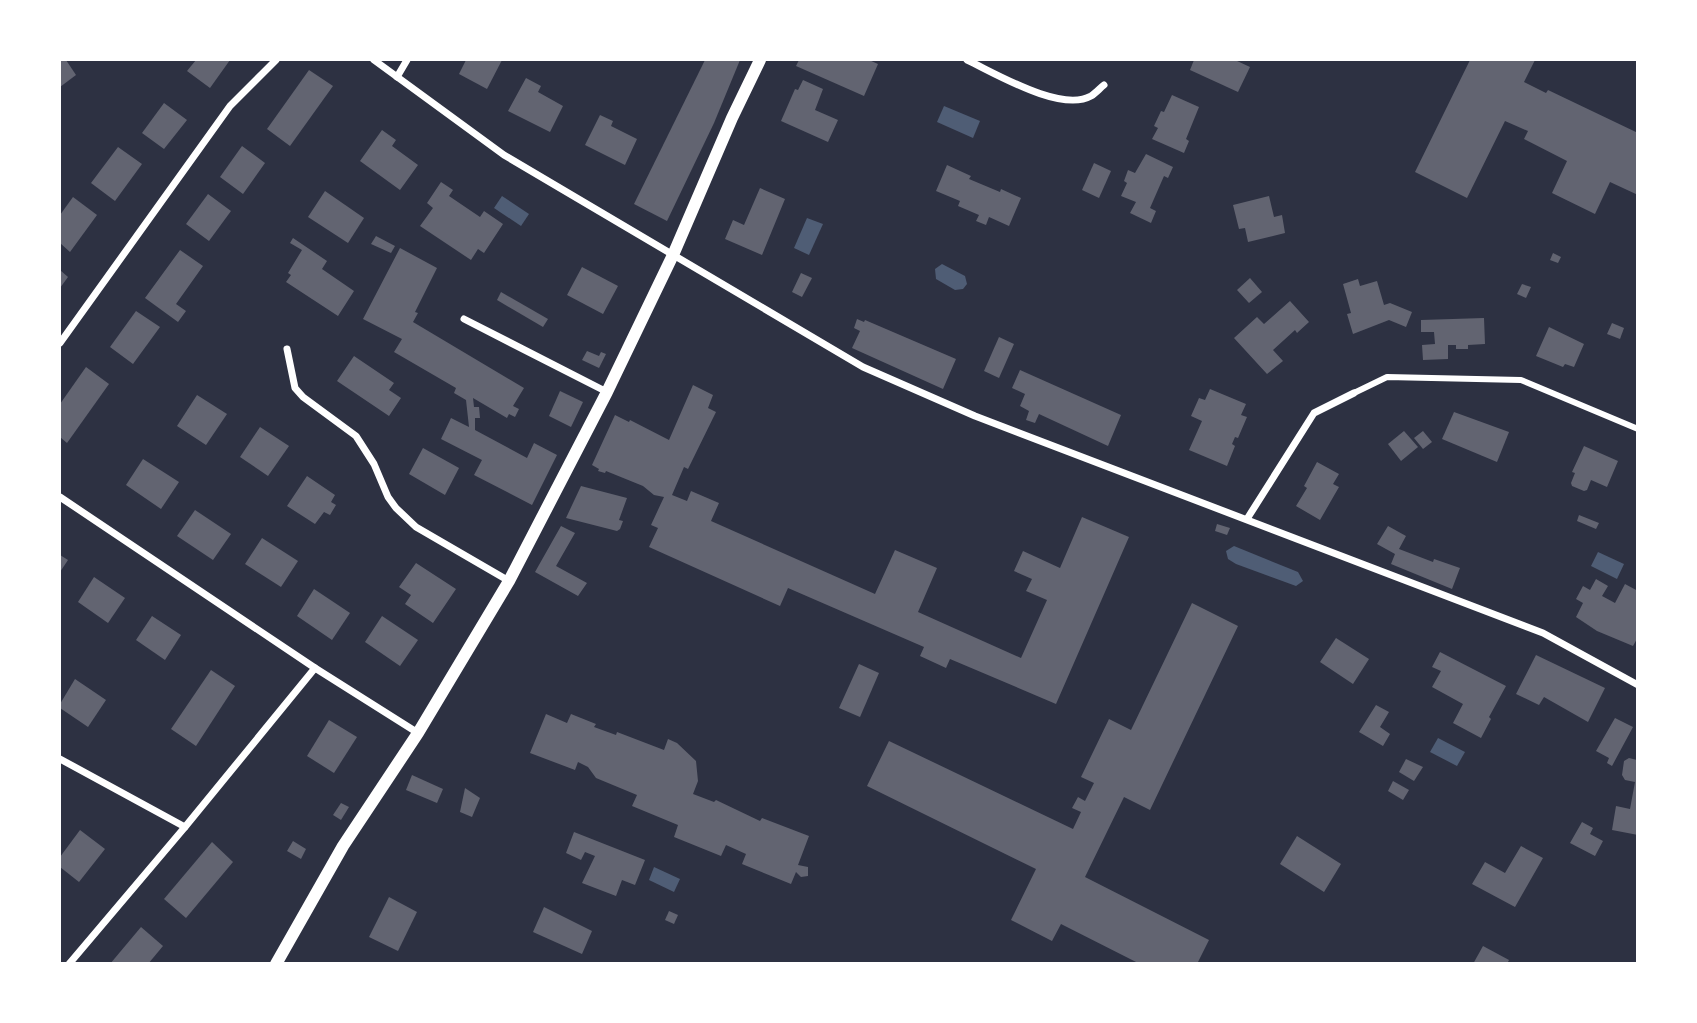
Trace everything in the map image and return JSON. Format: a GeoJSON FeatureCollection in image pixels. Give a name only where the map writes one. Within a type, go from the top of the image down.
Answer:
{"type":"FeatureCollection","features":[{"type":"Feature","properties":{"kind":"street"},"geometry":{"type":"LineString","coordinates":[[60,343],[230,106],[276,60]]}},
{"type":"Feature","properties":{"kind":"street"},"geometry":{"type":"LineString","coordinates":[[374,60],[503,155],[863,367],[975,416],[1544,633],[1637,685]]}},
{"type":"Feature","properties":{"kind":"street"},"geometry":{"type":"LineString","coordinates":[[397,77],[407,60]]}},
{"type":"Feature","properties":{"kind":"street"},"geometry":{"type":"LineString","coordinates":[[276,964],[342,846],[418,733],[509,581],[607,393],[673,255],[760,60]]}},
{"type":"Feature","properties":{"kind":"street"},"geometry":{"type":"LineString","coordinates":[[967,60],[1042,96],[1062,100],[1090,97],[1104,85]]}},
{"type":"Feature","properties":{"kind":"street"},"geometry":{"type":"LineString","coordinates":[[464,319],[607,393]]}},
{"type":"Feature","properties":{"kind":"street"},"geometry":{"type":"LineString","coordinates":[[287,349],[295,388],[303,397],[356,436],[374,464],[388,497],[405,518],[509,581]]}},
{"type":"Feature","properties":{"kind":"street"},"geometry":{"type":"LineString","coordinates":[[1247,519],[1314,414],[1387,377],[1521,380],[1637,429]]}},
{"type":"Feature","properties":{"kind":"street"},"geometry":{"type":"LineString","coordinates":[[60,497],[315,668],[418,733]]}},
{"type":"Feature","properties":{"kind":"street"},"geometry":{"type":"LineString","coordinates":[[69,964],[315,668]]}},
{"type":"Feature","properties":{"kind":"street"},"geometry":{"type":"LineString","coordinates":[[60,759],[185,827]]}},
{"type":"Feature","properties":{"kind":"water"},"geometry":{"type":"Polygon","coordinates":[[[944,106],[980,121],[973,138],[937,122],[944,106]]]}},
{"type":"Feature","properties":{"kind":"water"},"geometry":{"type":"Polygon","coordinates":[[[502,196],[529,214],[521,226],[494,208],[502,196]]]}},
{"type":"Feature","properties":{"kind":"water"},"geometry":{"type":"Polygon","coordinates":[[[807,218],[823,224],[809,255],[794,248],[807,218]]]}},
{"type":"Feature","properties":{"kind":"water"},"geometry":{"type":"Polygon","coordinates":[[[942,264],[965,276],[967,284],[963,289],[955,290],[936,279],[935,269],[942,264]]]}},
{"type":"Feature","properties":{"kind":"water"},"geometry":{"type":"Polygon","coordinates":[[[1234,546],[1298,572],[1303,581],[1296,586],[1236,564],[1228,559],[1226,551],[1234,546]]]}},
{"type":"Feature","properties":{"kind":"water"},"geometry":{"type":"Polygon","coordinates":[[[1598,552],[1624,564],[1617,579],[1591,566],[1598,552]]]}},
{"type":"Feature","properties":{"kind":"water"},"geometry":{"type":"Polygon","coordinates":[[[1438,738],[1465,752],[1457,766],[1430,752],[1438,738]]]}},
{"type":"Feature","properties":{"kind":"water"},"geometry":{"type":"Polygon","coordinates":[[[654,867],[680,879],[674,892],[649,880],[654,867]]]}},
{"type":"Feature","properties":{"kind":"building"},"geometry":{"type":"Polygon","coordinates":[[[60,60],[66,60],[76,75],[60,87],[60,60]]]}},
{"type":"Feature","properties":{"kind":"building"},"geometry":{"type":"Polygon","coordinates":[[[196,60],[230,60],[210,88],[187,71],[196,60]]]}},
{"type":"Feature","properties":{"kind":"building"},"geometry":{"type":"Polygon","coordinates":[[[466,60],[502,60],[487,89],[459,74],[466,60]]]}},
{"type":"Feature","properties":{"kind":"building"},"geometry":{"type":"Polygon","coordinates":[[[705,60],[740,60],[714,123],[667,221],[634,204],[705,60]]]}},
{"type":"Feature","properties":{"kind":"building"},"geometry":{"type":"Polygon","coordinates":[[[799,60],[869,60],[878,64],[864,96],[796,66],[799,60]]]}},
{"type":"Feature","properties":{"kind":"building"},"geometry":{"type":"Polygon","coordinates":[[[1194,60],[1235,60],[1250,67],[1238,92],[1190,70],[1194,60]]]}},
{"type":"Feature","properties":{"kind":"building"},"geometry":{"type":"Polygon","coordinates":[[[1470,60],[1535,60],[1524,82],[1546,93],[1548,90],[1638,133],[1638,195],[1610,182],[1595,214],[1552,193],[1567,161],[1524,139],[1528,131],[1505,121],[1467,198],[1415,172],[1470,60]]]}},
{"type":"Feature","properties":{"kind":"building"},"geometry":{"type":"Polygon","coordinates":[[[309,70],[333,86],[290,146],[267,129],[309,70]]]}},
{"type":"Feature","properties":{"kind":"building"},"geometry":{"type":"Polygon","coordinates":[[[526,78],[541,86],[538,92],[563,106],[550,132],[508,111],[526,78]]]}},
{"type":"Feature","properties":{"kind":"building"},"geometry":{"type":"Polygon","coordinates":[[[803,80],[823,89],[815,110],[838,120],[828,142],[781,121],[795,89],[798,90],[803,80]]]}},
{"type":"Feature","properties":{"kind":"building"},"geometry":{"type":"Polygon","coordinates":[[[1172,95],[1199,107],[1186,139],[1189,141],[1184,153],[1152,139],[1158,128],[1154,126],[1172,95]]]}},
{"type":"Feature","properties":{"kind":"building"},"geometry":{"type":"Polygon","coordinates":[[[164,103],[187,120],[164,149],[142,133],[164,103]]]}},
{"type":"Feature","properties":{"kind":"building"},"geometry":{"type":"Polygon","coordinates":[[[600,115],[613,121],[611,126],[637,139],[625,165],[585,145],[600,115]]]}},
{"type":"Feature","properties":{"kind":"building"},"geometry":{"type":"Polygon","coordinates":[[[382,130],[396,140],[392,146],[418,165],[400,190],[360,161],[382,130]]]}},
{"type":"Feature","properties":{"kind":"building"},"geometry":{"type":"Polygon","coordinates":[[[242,146],[265,163],[243,194],[220,177],[242,146]]]}},
{"type":"Feature","properties":{"kind":"building"},"geometry":{"type":"Polygon","coordinates":[[[118,147],[142,164],[115,201],[91,183],[118,147]]]}},
{"type":"Feature","properties":{"kind":"building"},"geometry":{"type":"Polygon","coordinates":[[[1146,154],[1173,167],[1168,178],[1164,176],[1150,208],[1156,211],[1151,223],[1130,213],[1136,202],[1121,196],[1127,183],[1124,181],[1128,170],[1135,173],[1146,154]]]}},
{"type":"Feature","properties":{"kind":"building"},"geometry":{"type":"Polygon","coordinates":[[[1094,163],[1111,171],[1099,198],[1082,190],[1094,163]]]}},
{"type":"Feature","properties":{"kind":"building"},"geometry":{"type":"Polygon","coordinates":[[[947,165],[971,176],[969,179],[1021,198],[1009,226],[989,217],[986,225],[976,221],[979,215],[958,206],[960,201],[936,191],[947,165]]]}},
{"type":"Feature","properties":{"kind":"building"},"geometry":{"type":"Polygon","coordinates":[[[441,182],[453,190],[449,196],[480,217],[484,211],[503,224],[484,253],[478,249],[471,260],[420,226],[433,208],[427,203],[441,182]]]}},
{"type":"Feature","properties":{"kind":"building"},"geometry":{"type":"Polygon","coordinates":[[[760,188],[785,199],[762,255],[725,239],[733,220],[744,225],[760,188]]]}},
{"type":"Feature","properties":{"kind":"building"},"geometry":{"type":"Polygon","coordinates":[[[325,191],[364,218],[348,243],[308,217],[325,191]]]}},
{"type":"Feature","properties":{"kind":"building"},"geometry":{"type":"Polygon","coordinates":[[[208,194],[231,211],[209,241],[186,224],[208,194]]]}},
{"type":"Feature","properties":{"kind":"building"},"geometry":{"type":"Polygon","coordinates":[[[1269,196],[1274,217],[1282,215],[1285,233],[1248,242],[1245,228],[1239,229],[1233,205],[1269,196]]]}},
{"type":"Feature","properties":{"kind":"building"},"geometry":{"type":"Polygon","coordinates":[[[73,197],[97,215],[70,252],[60,243],[60,215],[73,197]]]}},
{"type":"Feature","properties":{"kind":"building"},"geometry":{"type":"Polygon","coordinates":[[[376,236],[395,246],[391,253],[371,244],[376,236]]]}},
{"type":"Feature","properties":{"kind":"building"},"geometry":{"type":"Polygon","coordinates":[[[293,238],[327,261],[322,269],[354,291],[338,316],[286,282],[291,275],[288,273],[302,250],[290,243],[293,238]]]}},
{"type":"Feature","properties":{"kind":"building"},"geometry":{"type":"Polygon","coordinates":[[[400,248],[437,268],[415,312],[418,313],[413,322],[524,388],[513,406],[519,409],[515,417],[509,414],[507,418],[473,398],[474,407],[479,407],[480,418],[475,418],[475,430],[527,458],[534,443],[557,455],[532,505],[474,475],[482,460],[441,439],[451,418],[469,427],[466,400],[454,393],[456,388],[394,352],[402,339],[363,319],[400,248]]]}},
{"type":"Feature","properties":{"kind":"building"},"geometry":{"type":"Polygon","coordinates":[[[180,250],[203,266],[176,304],[186,311],[178,322],[145,298],[180,250]]]}},
{"type":"Feature","properties":{"kind":"building"},"geometry":{"type":"Polygon","coordinates":[[[1553,253],[1561,257],[1558,263],[1550,260],[1553,253]]]}},
{"type":"Feature","properties":{"kind":"building"},"geometry":{"type":"Polygon","coordinates":[[[582,267],[618,286],[603,314],[567,295],[582,267]]]}},
{"type":"Feature","properties":{"kind":"building"},"geometry":{"type":"Polygon","coordinates":[[[60,270],[68,277],[60,288],[60,270]]]}},
{"type":"Feature","properties":{"kind":"building"},"geometry":{"type":"Polygon","coordinates":[[[801,273],[812,278],[802,297],[792,292],[801,273]]]}},
{"type":"Feature","properties":{"kind":"building"},"geometry":{"type":"Polygon","coordinates":[[[1250,278],[1262,292],[1249,303],[1237,290],[1250,278]]]}},
{"type":"Feature","properties":{"kind":"building"},"geometry":{"type":"Polygon","coordinates":[[[1358,279],[1360,286],[1377,281],[1384,305],[1390,303],[1412,312],[1406,327],[1389,320],[1353,334],[1347,314],[1351,313],[1343,284],[1358,279]]]}},
{"type":"Feature","properties":{"kind":"building"},"geometry":{"type":"Polygon","coordinates":[[[1522,284],[1531,287],[1526,298],[1517,294],[1522,284]]]}},
{"type":"Feature","properties":{"kind":"building"},"geometry":{"type":"Polygon","coordinates":[[[501,292],[548,319],[543,327],[497,300],[501,292]]]}},
{"type":"Feature","properties":{"kind":"building"},"geometry":{"type":"Polygon","coordinates":[[[1290,301],[1309,322],[1297,333],[1295,330],[1273,350],[1283,361],[1267,374],[1234,338],[1257,317],[1264,324],[1290,301]]]}},
{"type":"Feature","properties":{"kind":"building"},"geometry":{"type":"Polygon","coordinates":[[[136,311],[160,327],[133,364],[110,347],[136,311]]]}},
{"type":"Feature","properties":{"kind":"building"},"geometry":{"type":"Polygon","coordinates":[[[1484,318],[1485,344],[1468,345],[1468,349],[1456,349],[1456,345],[1448,345],[1448,359],[1423,360],[1422,345],[1435,344],[1434,332],[1421,332],[1421,320],[1484,318]]]}},
{"type":"Feature","properties":{"kind":"building"},"geometry":{"type":"Polygon","coordinates":[[[857,319],[956,359],[943,389],[852,348],[860,331],[854,328],[857,319]]]}},
{"type":"Feature","properties":{"kind":"building"},"geometry":{"type":"Polygon","coordinates":[[[1612,323],[1624,328],[1620,339],[1607,334],[1612,323]]]}},
{"type":"Feature","properties":{"kind":"building"},"geometry":{"type":"Polygon","coordinates":[[[1549,327],[1584,344],[1574,367],[1565,364],[1563,367],[1536,356],[1549,327]]]}},
{"type":"Feature","properties":{"kind":"building"},"geometry":{"type":"Polygon","coordinates":[[[999,337],[1014,344],[999,378],[984,371],[999,337]]]}},
{"type":"Feature","properties":{"kind":"building"},"geometry":{"type":"Polygon","coordinates":[[[587,351],[599,356],[601,352],[606,354],[599,368],[582,360],[587,351]]]}},
{"type":"Feature","properties":{"kind":"building"},"geometry":{"type":"Polygon","coordinates":[[[354,356],[394,383],[389,390],[401,398],[389,416],[337,381],[354,356]]]}},
{"type":"Feature","properties":{"kind":"building"},"geometry":{"type":"Polygon","coordinates":[[[86,367],[109,384],[67,443],[60,437],[60,404],[86,367]]]}},
{"type":"Feature","properties":{"kind":"building"},"geometry":{"type":"Polygon","coordinates":[[[1020,370],[1121,415],[1108,446],[1039,414],[1035,423],[1026,420],[1029,411],[1020,406],[1025,394],[1012,388],[1020,370]]]}},
{"type":"Feature","properties":{"kind":"building"},"geometry":{"type":"Polygon","coordinates":[[[693,385],[713,395],[708,408],[716,412],[688,469],[684,467],[672,495],[687,501],[691,491],[719,503],[711,521],[875,594],[895,550],[937,568],[918,612],[1021,658],[1047,600],[1026,591],[1032,579],[1014,571],[1023,551],[1060,568],[1082,517],[1129,537],[1056,704],[950,659],[946,668],[920,656],[924,647],[788,588],[780,606],[649,547],[658,528],[651,525],[664,497],[654,495],[643,486],[606,471],[598,471],[599,469],[592,465],[615,415],[669,440],[693,385]]]}},
{"type":"Feature","properties":{"kind":"building"},"geometry":{"type":"Polygon","coordinates":[[[1210,389],[1246,404],[1241,415],[1247,417],[1238,438],[1235,437],[1232,444],[1235,446],[1227,466],[1189,450],[1202,421],[1191,416],[1199,398],[1205,400],[1210,389]]]}},
{"type":"Feature","properties":{"kind":"building"},"geometry":{"type":"Polygon","coordinates":[[[560,391],[583,402],[571,427],[549,416],[560,391]]]}},
{"type":"Feature","properties":{"kind":"building"},"geometry":{"type":"Polygon","coordinates":[[[197,395],[227,414],[206,445],[177,426],[197,395]]]}},
{"type":"Feature","properties":{"kind":"building"},"geometry":{"type":"Polygon","coordinates":[[[1454,412],[1509,432],[1497,462],[1442,439],[1454,412]]]}},
{"type":"Feature","properties":{"kind":"building"},"geometry":{"type":"Polygon","coordinates":[[[260,427],[289,446],[268,476],[240,457],[260,427]]]}},
{"type":"Feature","properties":{"kind":"building"},"geometry":{"type":"Polygon","coordinates":[[[1404,431],[1418,447],[1401,461],[1388,444],[1404,431]]]}},
{"type":"Feature","properties":{"kind":"building"},"geometry":{"type":"Polygon","coordinates":[[[1423,431],[1432,442],[1423,449],[1414,438],[1423,431]]]}},
{"type":"Feature","properties":{"kind":"building"},"geometry":{"type":"Polygon","coordinates":[[[1584,446],[1618,461],[1607,487],[1591,480],[1584,491],[1572,486],[1575,473],[1572,472],[1584,446]]]}},
{"type":"Feature","properties":{"kind":"building"},"geometry":{"type":"Polygon","coordinates":[[[423,448],[459,468],[445,495],[409,474],[423,448]]]}},
{"type":"Feature","properties":{"kind":"building"},"geometry":{"type":"Polygon","coordinates":[[[143,459],[179,482],[161,509],[126,485],[143,459]]]}},
{"type":"Feature","properties":{"kind":"building"},"geometry":{"type":"Polygon","coordinates":[[[1317,462],[1339,474],[1333,484],[1339,487],[1320,520],[1296,506],[1307,488],[1304,486],[1317,462]]]}},
{"type":"Feature","properties":{"kind":"building"},"geometry":{"type":"Polygon","coordinates":[[[307,476],[335,495],[331,502],[336,505],[330,515],[324,512],[315,524],[287,506],[307,476]]]}},
{"type":"Feature","properties":{"kind":"building"},"geometry":{"type":"Polygon","coordinates":[[[581,486],[627,498],[619,520],[623,521],[620,529],[617,531],[566,518],[581,486]]]}},
{"type":"Feature","properties":{"kind":"building"},"geometry":{"type":"Polygon","coordinates":[[[195,510],[231,534],[213,560],[177,536],[195,510]]]}},
{"type":"Feature","properties":{"kind":"building"},"geometry":{"type":"Polygon","coordinates":[[[1579,515],[1599,523],[1596,529],[1577,521],[1579,515]]]}},
{"type":"Feature","properties":{"kind":"building"},"geometry":{"type":"Polygon","coordinates":[[[1217,524],[1230,528],[1227,535],[1215,531],[1217,524]]]}},
{"type":"Feature","properties":{"kind":"building"},"geometry":{"type":"Polygon","coordinates":[[[561,526],[575,533],[556,566],[587,583],[578,596],[535,572],[561,526]]]}},
{"type":"Feature","properties":{"kind":"building"},"geometry":{"type":"Polygon","coordinates":[[[1388,526],[1406,536],[1399,549],[1433,562],[1434,559],[1460,568],[1452,589],[1391,564],[1395,554],[1377,544],[1388,526]]]}},
{"type":"Feature","properties":{"kind":"building"},"geometry":{"type":"Polygon","coordinates":[[[262,538],[298,561],[281,587],[245,564],[262,538]]]}},
{"type":"Feature","properties":{"kind":"building"},"geometry":{"type":"Polygon","coordinates":[[[60,555],[68,560],[60,572],[60,555]]]}},
{"type":"Feature","properties":{"kind":"building"},"geometry":{"type":"Polygon","coordinates":[[[416,563],[456,589],[433,623],[405,604],[411,595],[399,587],[416,563]]]}},
{"type":"Feature","properties":{"kind":"building"},"geometry":{"type":"Polygon","coordinates":[[[94,577],[125,598],[108,623],[78,602],[94,577]]]}},
{"type":"Feature","properties":{"kind":"building"},"geometry":{"type":"Polygon","coordinates":[[[1596,579],[1608,586],[1602,596],[1615,603],[1625,584],[1638,591],[1638,637],[1633,646],[1597,631],[1576,617],[1583,603],[1576,599],[1583,586],[1590,590],[1596,579]]]}},
{"type":"Feature","properties":{"kind":"building"},"geometry":{"type":"Polygon","coordinates":[[[314,589],[350,613],[332,640],[297,616],[314,589]]]}},
{"type":"Feature","properties":{"kind":"building"},"geometry":{"type":"Polygon","coordinates":[[[1192,603],[1238,626],[1150,810],[1124,797],[1085,877],[1209,940],[1197,964],[1140,964],[1061,924],[1052,941],[1011,920],[1036,869],[867,786],[889,741],[1073,829],[1081,812],[1072,808],[1078,797],[1085,801],[1094,783],[1081,777],[1109,719],[1131,730],[1192,603]]]}},
{"type":"Feature","properties":{"kind":"building"},"geometry":{"type":"Polygon","coordinates":[[[152,616],[181,635],[165,660],[136,640],[152,616]]]}},
{"type":"Feature","properties":{"kind":"building"},"geometry":{"type":"Polygon","coordinates":[[[382,616],[418,640],[400,666],[365,642],[382,616]]]}},
{"type":"Feature","properties":{"kind":"building"},"geometry":{"type":"Polygon","coordinates":[[[1336,638],[1369,659],[1353,684],[1320,662],[1336,638]]]}},
{"type":"Feature","properties":{"kind":"building"},"geometry":{"type":"Polygon","coordinates":[[[1440,652],[1506,686],[1481,738],[1453,723],[1463,704],[1432,687],[1441,671],[1432,667],[1440,652]]]}},
{"type":"Feature","properties":{"kind":"building"},"geometry":{"type":"Polygon","coordinates":[[[1536,655],[1605,688],[1588,722],[1544,697],[1539,705],[1516,694],[1536,655]]]}},
{"type":"Feature","properties":{"kind":"building"},"geometry":{"type":"Polygon","coordinates":[[[859,664],[879,673],[860,717],[839,708],[859,664]]]}},
{"type":"Feature","properties":{"kind":"building"},"geometry":{"type":"Polygon","coordinates":[[[211,670],[235,686],[196,746],[171,729],[211,670]]]}},
{"type":"Feature","properties":{"kind":"building"},"geometry":{"type":"Polygon","coordinates":[[[75,679],[106,700],[88,727],[60,708],[75,679]]]}},
{"type":"Feature","properties":{"kind":"building"},"geometry":{"type":"Polygon","coordinates":[[[1376,705],[1389,712],[1380,727],[1390,734],[1383,746],[1359,732],[1376,705]]]}},
{"type":"Feature","properties":{"kind":"building"},"geometry":{"type":"Polygon","coordinates":[[[546,714],[567,723],[571,714],[596,724],[594,727],[616,735],[617,732],[664,750],[668,739],[677,743],[696,761],[698,781],[693,794],[714,802],[716,800],[760,821],[762,818],[809,836],[798,865],[808,867],[808,876],[801,877],[796,872],[791,884],[742,864],[746,854],[726,845],[721,856],[674,837],[678,825],[632,806],[637,795],[596,778],[588,767],[578,762],[575,770],[530,753],[546,714]]]}},
{"type":"Feature","properties":{"kind":"building"},"geometry":{"type":"Polygon","coordinates":[[[1615,718],[1633,727],[1612,766],[1607,763],[1609,758],[1596,751],[1615,718]]]}},
{"type":"Feature","properties":{"kind":"building"},"geometry":{"type":"Polygon","coordinates":[[[329,720],[357,737],[334,773],[307,756],[329,720]]]}},
{"type":"Feature","properties":{"kind":"building"},"geometry":{"type":"Polygon","coordinates":[[[1629,758],[1637,760],[1638,835],[1612,830],[1616,806],[1630,809],[1635,782],[1625,780],[1622,775],[1624,761],[1629,758]]]}},
{"type":"Feature","properties":{"kind":"building"},"geometry":{"type":"Polygon","coordinates":[[[1406,759],[1423,767],[1414,781],[1399,772],[1406,759]]]}},
{"type":"Feature","properties":{"kind":"building"},"geometry":{"type":"Polygon","coordinates":[[[412,775],[443,789],[437,803],[406,790],[412,775]]]}},
{"type":"Feature","properties":{"kind":"building"},"geometry":{"type":"Polygon","coordinates":[[[1393,781],[1409,790],[1403,800],[1388,791],[1393,781]]]}},
{"type":"Feature","properties":{"kind":"building"},"geometry":{"type":"Polygon","coordinates":[[[465,788],[480,798],[472,817],[460,812],[465,788]]]}},
{"type":"Feature","properties":{"kind":"building"},"geometry":{"type":"Polygon","coordinates":[[[341,803],[349,807],[341,820],[333,815],[341,803]]]}},
{"type":"Feature","properties":{"kind":"building"},"geometry":{"type":"Polygon","coordinates":[[[1582,822],[1593,828],[1590,834],[1603,841],[1595,856],[1570,843],[1582,822]]]}},
{"type":"Feature","properties":{"kind":"building"},"geometry":{"type":"Polygon","coordinates":[[[80,830],[105,849],[79,882],[60,867],[60,857],[80,830]]]}},
{"type":"Feature","properties":{"kind":"building"},"geometry":{"type":"Polygon","coordinates":[[[574,832],[645,860],[635,885],[622,880],[616,896],[582,883],[595,856],[585,852],[581,860],[566,853],[574,832]]]}},
{"type":"Feature","properties":{"kind":"building"},"geometry":{"type":"Polygon","coordinates":[[[1297,836],[1341,864],[1324,892],[1280,864],[1297,836]]]}},
{"type":"Feature","properties":{"kind":"building"},"geometry":{"type":"Polygon","coordinates":[[[293,841],[306,849],[301,859],[287,851],[293,841]]]}},
{"type":"Feature","properties":{"kind":"building"},"geometry":{"type":"Polygon","coordinates":[[[212,842],[233,862],[186,918],[164,899],[212,842]]]}},
{"type":"Feature","properties":{"kind":"building"},"geometry":{"type":"Polygon","coordinates":[[[1521,846],[1543,858],[1515,907],[1472,884],[1485,862],[1505,873],[1521,846]]]}},
{"type":"Feature","properties":{"kind":"building"},"geometry":{"type":"Polygon","coordinates":[[[389,897],[417,912],[398,951],[369,937],[389,897]]]}},
{"type":"Feature","properties":{"kind":"building"},"geometry":{"type":"Polygon","coordinates":[[[544,907],[592,931],[582,954],[533,932],[544,907]]]}},
{"type":"Feature","properties":{"kind":"building"},"geometry":{"type":"Polygon","coordinates":[[[669,911],[678,915],[674,924],[665,920],[669,911]]]}},
{"type":"Feature","properties":{"kind":"building"},"geometry":{"type":"Polygon","coordinates":[[[141,927],[163,946],[148,964],[110,964],[141,927]]]}},
{"type":"Feature","properties":{"kind":"building"},"geometry":{"type":"Polygon","coordinates":[[[1483,946],[1509,960],[1507,964],[1473,964],[1483,946]]]}}]}
